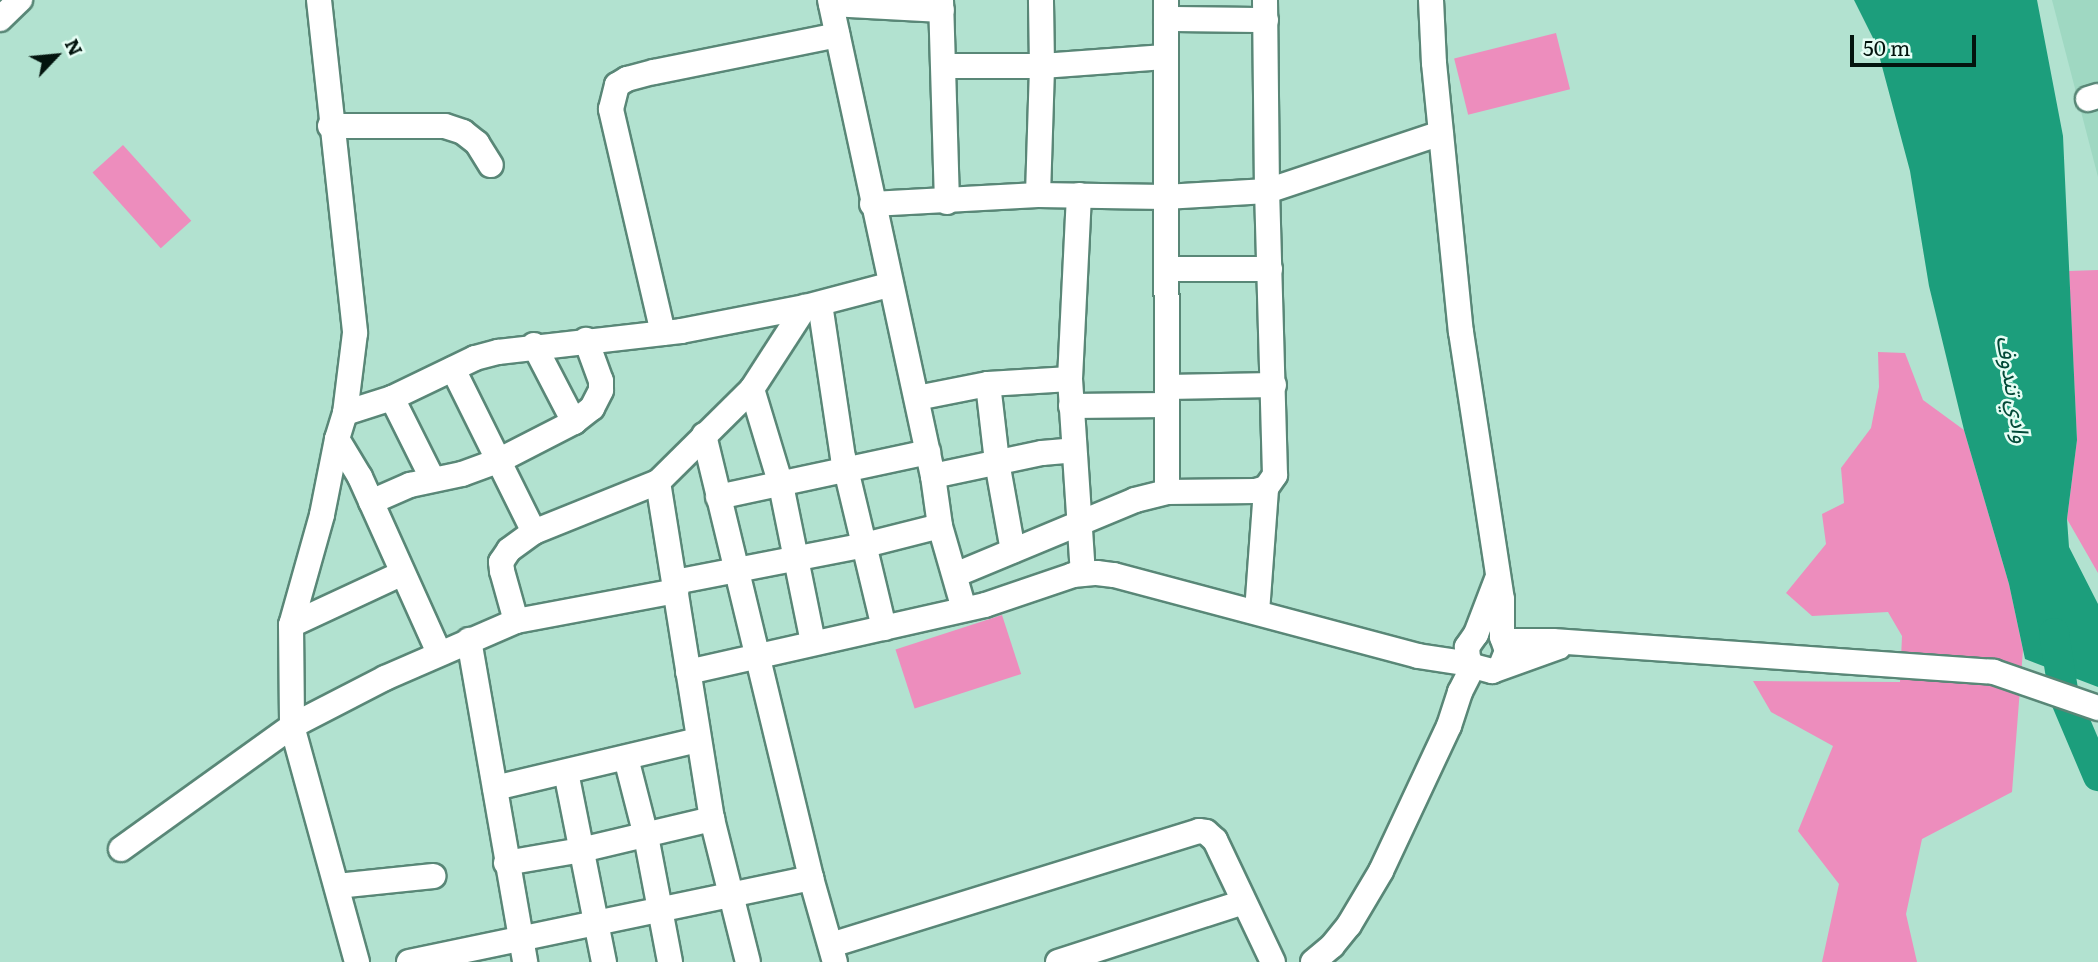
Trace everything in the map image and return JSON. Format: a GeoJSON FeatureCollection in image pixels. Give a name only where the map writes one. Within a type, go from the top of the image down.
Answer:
{"type":"FeatureCollection","features":[{"type":"Feature","properties":{"kind":"street"},"geometry":{"type":"LineString","coordinates":[[0,19],[20,0]]}},
{"type":"Feature","properties":{"kind":"street"},"geometry":{"type":"LineString","coordinates":[[319,0],[330,126],[354,303],[353,363],[323,515],[291,625],[292,726],[357,962]]}},
{"type":"Feature","properties":{"kind":"street"},"geometry":{"type":"LineString","coordinates":[[1038,195],[1041,0]]}},
{"type":"Feature","properties":{"kind":"street"},"geometry":{"type":"LineString","coordinates":[[1431,0],[1461,332],[1501,587],[1504,639]]}},
{"type":"Feature","properties":{"kind":"street"},"geometry":{"type":"LineString","coordinates":[[947,202],[945,66],[941,5],[831,2],[872,204],[933,476],[940,526],[964,609]]}},
{"type":"Feature","properties":{"kind":"street"},"geometry":{"type":"LineString","coordinates":[[1167,492],[1166,9],[1266,10],[1267,191],[1276,464],[1275,475],[1266,488],[1257,612]]}},
{"type":"Feature","properties":{"kind":"street"},"geometry":{"type":"LineString","coordinates":[[663,333],[611,109],[617,85],[626,79],[654,72],[838,36]]}},
{"type":"Feature","properties":{"kind":"street"},"geometry":{"type":"LineString","coordinates":[[945,66],[1042,66],[1165,57]]}},
{"type":"Feature","properties":{"kind":"street"},"geometry":{"type":"LineString","coordinates":[[330,126],[444,126],[463,132],[477,143],[491,165]]}},
{"type":"Feature","properties":{"kind":"street"},"geometry":{"type":"LineString","coordinates":[[872,204],[1038,195],[1165,197],[1267,191],[1441,133]]}},
{"type":"Feature","properties":{"kind":"street"},"geometry":{"type":"LineString","coordinates":[[1079,195],[1070,379],[1083,574]]}},
{"type":"Feature","properties":{"kind":"street"},"geometry":{"type":"LineString","coordinates":[[1166,269],[1270,269]]}},
{"type":"Feature","properties":{"kind":"street"},"geometry":{"type":"LineString","coordinates":[[345,413],[392,398],[453,369],[498,352],[534,345],[663,333],[813,305],[890,285]]}},
{"type":"Feature","properties":{"kind":"street"},"geometry":{"type":"LineString","coordinates":[[516,621],[501,562],[509,550],[534,532],[658,482],[752,389],[813,305]]}},
{"type":"Feature","properties":{"kind":"street"},"geometry":{"type":"LineString","coordinates":[[813,305],[846,471],[884,628]]}},
{"type":"Feature","properties":{"kind":"street"},"geometry":{"type":"LineString","coordinates":[[371,502],[432,478],[462,474],[500,460],[574,422],[592,408],[601,390],[601,381],[586,340]]}},
{"type":"Feature","properties":{"kind":"street"},"geometry":{"type":"LineString","coordinates":[[534,345],[574,422]]}},
{"type":"Feature","properties":{"kind":"street"},"geometry":{"type":"LineString","coordinates":[[453,369],[534,532]]}},
{"type":"Feature","properties":{"kind":"street"},"geometry":{"type":"LineString","coordinates":[[916,398],[988,384],[1070,379]]}},
{"type":"Feature","properties":{"kind":"street"},"geometry":{"type":"LineString","coordinates":[[988,384],[997,463],[1013,551]]}},
{"type":"Feature","properties":{"kind":"street"},"geometry":{"type":"LineString","coordinates":[[1072,406],[1274,385]]}},
{"type":"Feature","properties":{"kind":"street"},"geometry":{"type":"LineString","coordinates":[[752,389],[781,485],[813,642]]}},
{"type":"Feature","properties":{"kind":"street"},"geometry":{"type":"LineString","coordinates":[[392,398],[432,478]]}},
{"type":"Feature","properties":{"kind":"street"},"geometry":{"type":"LineString","coordinates":[[704,435],[811,878],[833,954],[1199,831],[1206,832],[1215,840],[1273,962]]}},
{"type":"Feature","properties":{"kind":"street"},"geometry":{"type":"LineString","coordinates":[[337,439],[371,502],[439,653]]}},
{"type":"Feature","properties":{"kind":"street"},"geometry":{"type":"LineString","coordinates":[[933,476],[1042,453],[1074,450]]}},
{"type":"Feature","properties":{"kind":"street"},"geometry":{"type":"LineString","coordinates":[[719,497],[928,452]]}},
{"type":"Feature","properties":{"kind":"street"},"geometry":{"type":"LineString","coordinates":[[658,482],[712,820],[748,962]]}},
{"type":"Feature","properties":{"kind":"street"},"geometry":{"type":"LineString","coordinates":[[955,575],[1135,500],[1167,492],[1242,492],[1266,488]]}},
{"type":"Feature","properties":{"kind":"street"},"geometry":{"type":"LineString","coordinates":[[121,849],[292,726],[439,653],[516,621],[796,557],[865,545],[940,526]]}},
{"type":"Feature","properties":{"kind":"street"},"geometry":{"type":"LineString","coordinates":[[291,625],[403,573]]}},
{"type":"Feature","properties":{"kind":"street"},"geometry":{"type":"LineString","coordinates":[[688,672],[964,609],[1083,574],[1114,575],[1418,656],[1480,657],[1560,643]]}},
{"type":"Feature","properties":{"kind":"street"},"geometry":{"type":"LineString","coordinates":[[1501,587],[1527,624],[1560,643]]}},
{"type":"Feature","properties":{"kind":"street"},"geometry":{"type":"LineString","coordinates":[[1313,962],[1332,946],[1349,925],[1381,871],[1449,726],[1460,692],[1480,657],[1501,587]]}},
{"type":"Feature","properties":{"kind":"street"},"geometry":{"type":"LineString","coordinates":[[1480,657],[1487,630],[1504,639],[1994,672],[2098,708]]}},
{"type":"Feature","properties":{"kind":"street"},"geometry":{"type":"LineString","coordinates":[[469,640],[523,951]]}},
{"type":"Feature","properties":{"kind":"street"},"geometry":{"type":"LineString","coordinates":[[495,788],[698,740]]}},
{"type":"Feature","properties":{"kind":"street"},"geometry":{"type":"LineString","coordinates":[[626,758],[662,910],[670,962]]}},
{"type":"Feature","properties":{"kind":"street"},"geometry":{"type":"LineString","coordinates":[[566,772],[604,962]]}},
{"type":"Feature","properties":{"kind":"street"},"geometry":{"type":"LineString","coordinates":[[506,863],[581,850],[712,820]]}},
{"type":"Feature","properties":{"kind":"street"},"geometry":{"type":"LineString","coordinates":[[337,886],[433,876]]}},
{"type":"Feature","properties":{"kind":"street"},"geometry":{"type":"LineString","coordinates":[[409,962],[523,951],[595,923],[811,878]]}},
{"type":"Feature","properties":{"kind":"street"},"geometry":{"type":"LineString","coordinates":[[1058,962],[1244,902]]}},
{"type":"Feature","properties":{"kind":"shaded area"},"geometry":{"type":"Polygon","coordinates":[[[2052,0],[2098,0],[2098,177],[2052,0]]]}},
{"type":"Feature","properties":{"kind":"shaded area"},"geometry":{"type":"Polygon","coordinates":[[[1556,33],[1570,89],[1468,115],[1454,58],[1556,33]]]}},
{"type":"Feature","properties":{"kind":"shaded area"},"geometry":{"type":"Polygon","coordinates":[[[123,145],[191,221],[161,248],[93,172],[123,145]]]}},
{"type":"Feature","properties":{"kind":"shaded area"},"geometry":{"type":"Polygon","coordinates":[[[2098,270],[2098,573],[2067,519],[2077,440],[2069,271],[2098,270]]]}},
{"type":"Feature","properties":{"kind":"shaded area"},"geometry":{"type":"Polygon","coordinates":[[[1878,352],[1905,353],[1923,400],[1964,430],[2009,584],[2023,650],[2012,792],[1922,839],[1906,914],[1917,962],[1822,962],[1839,884],[1798,831],[1833,746],[1771,712],[1753,681],[1900,682],[1902,636],[1888,612],[1812,616],[1786,593],[1826,544],[1822,514],[1844,503],[1841,468],[1871,428],[1879,387],[1878,352]]]}},
{"type":"Feature","properties":{"kind":"shaded area"},"geometry":{"type":"Polygon","coordinates":[[[1002,615],[1021,674],[915,709],[895,650],[1002,615]]]}},
{"type":"Feature","properties":{"kind":"water"},"geometry":{"type":"Polygon","coordinates":[[[1854,0],[2037,0],[2063,136],[2077,440],[2067,519],[2069,547],[2098,604],[2098,687],[2025,659],[2009,584],[1964,430],[1929,286],[1910,171],[1876,44],[1854,0]]]}},
{"type":"Feature","properties":{"kind":"waterway","name":"وادي تندوف"},"geometry":{"type":"LineString","coordinates":[[2054,633],[2064,696],[2098,776]]}}]}
